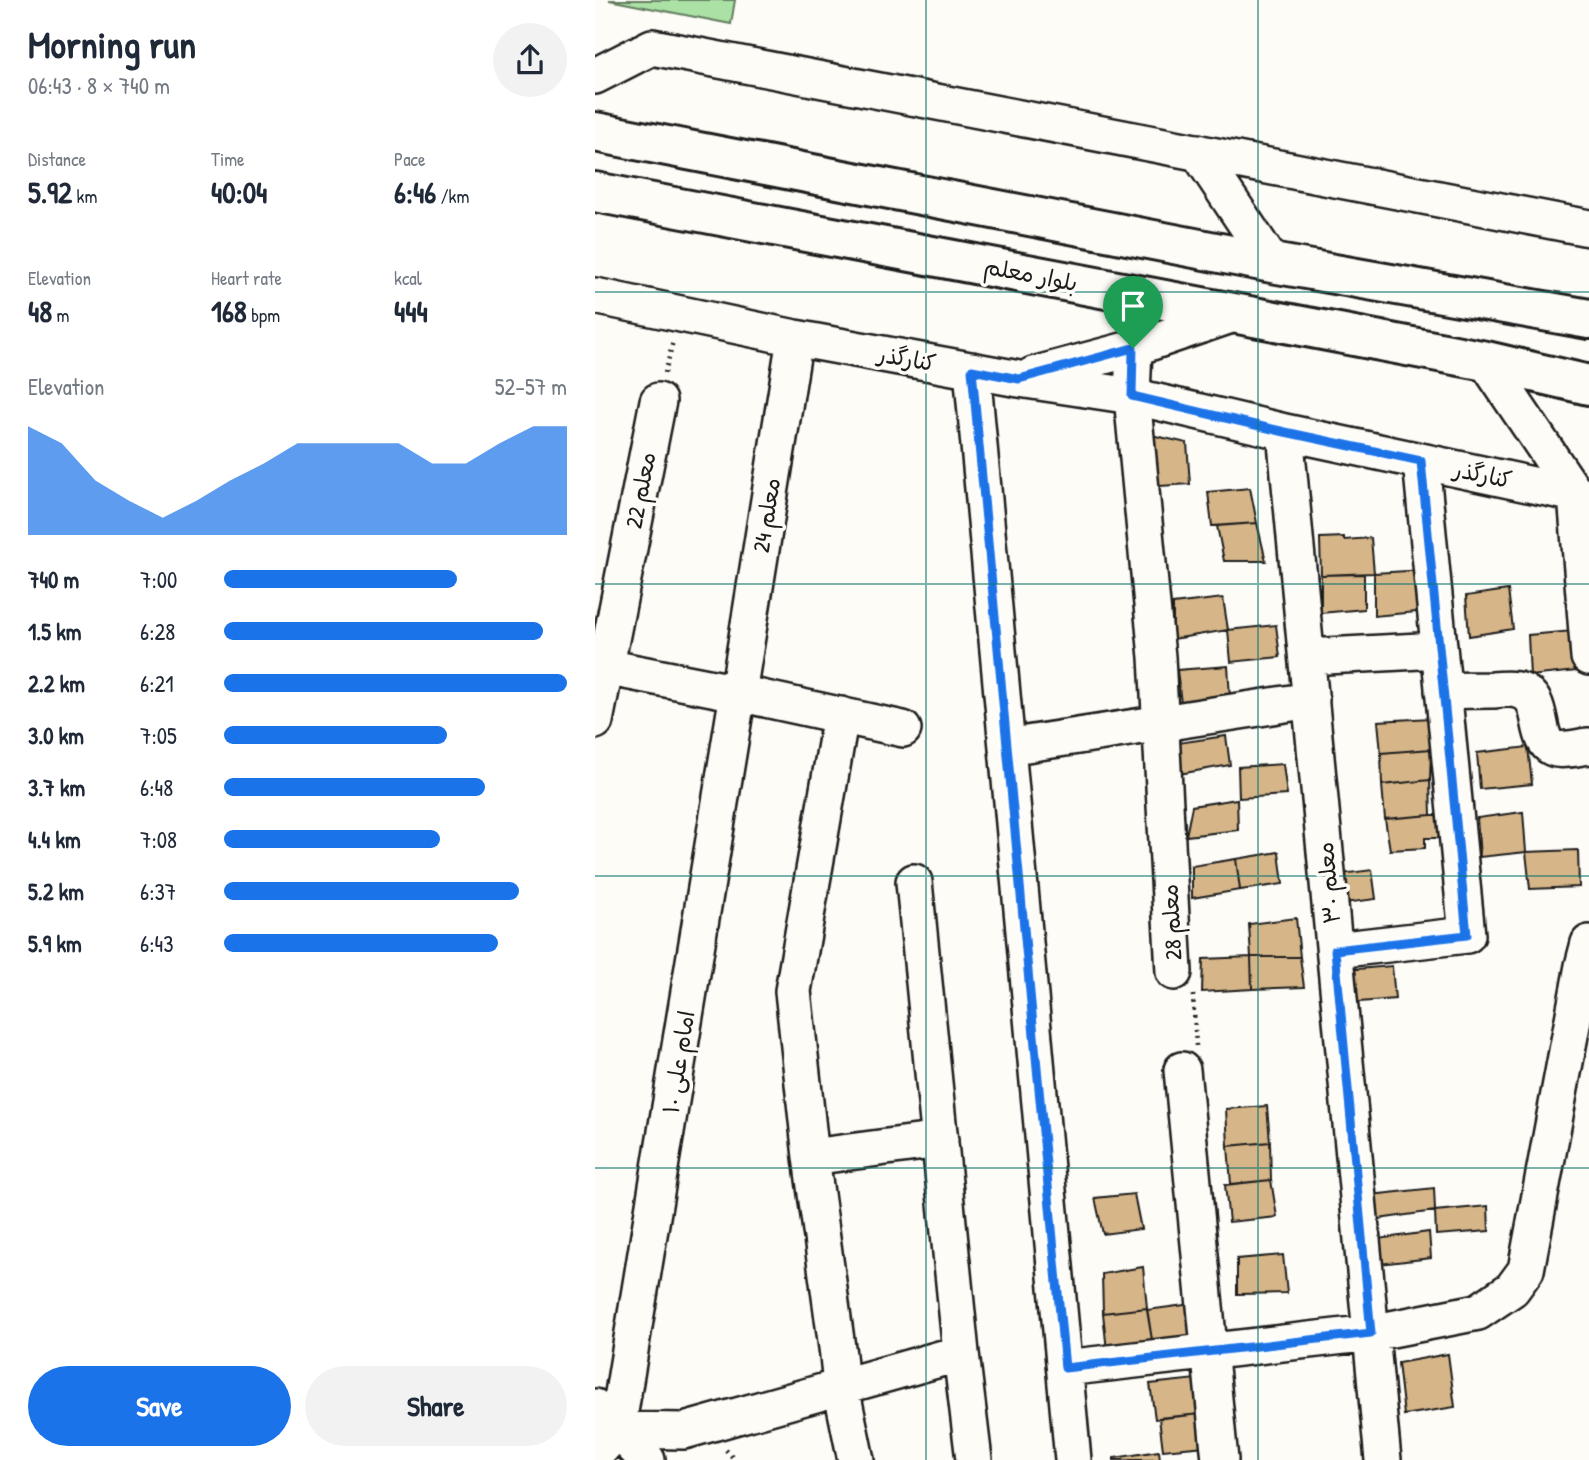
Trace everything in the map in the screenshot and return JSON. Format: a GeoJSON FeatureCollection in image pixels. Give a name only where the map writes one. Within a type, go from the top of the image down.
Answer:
{"type":"FeatureCollection","features":[{"type":"Feature","properties":{"kind":"main road"},"geometry":{"type":"LineString","coordinates":[[595,132],[1272,262],[1589,318]]}},
{"type":"Feature","properties":{"kind":"main road","name":"بلوار معلم"},"geometry":{"type":"LineString","coordinates":[[595,192],[1486,361],[1589,385]]}},
{"type":"Feature","properties":{"kind":"street"},"geometry":{"type":"LineString","coordinates":[[595,76],[652,47],[1589,228]]}},
{"type":"Feature","properties":{"kind":"street"},"geometry":{"type":"LineString","coordinates":[[1198,152],[1272,262]]}},
{"type":"Feature","properties":{"kind":"street","name":"کنارگذر"},"geometry":{"type":"LineString","coordinates":[[595,296],[795,338],[1019,379],[1132,396],[1582,496]]}},
{"type":"Feature","properties":{"kind":"street"},"geometry":{"type":"LineString","coordinates":[[1019,379],[1133,348],[1237,313]]}},
{"type":"Feature","properties":{"kind":"street","name":"معلم 24"},"geometry":{"type":"LineString","coordinates":[[738,693],[795,338]]}},
{"type":"Feature","properties":{"kind":"street","name":"معلم 28"},"geometry":{"type":"LineString","coordinates":[[1133,348],[1132,396],[1157,657],[1174,972]]}},
{"type":"Feature","properties":{"kind":"street"},"geometry":{"type":"LineString","coordinates":[[1486,361],[1582,496],[1589,657]]}},
{"type":"Feature","properties":{"kind":"street"},"geometry":{"type":"LineString","coordinates":[[972,370],[1073,1460]]}},
{"type":"Feature","properties":{"kind":"street","name":"معلم 22"},"geometry":{"type":"LineString","coordinates":[[595,722],[600,666],[658,401]]}},
{"type":"Feature","properties":{"kind":"street","name":"معلم ۳۰"},"geometry":{"type":"LineString","coordinates":[[1285,432],[1383,1460]]}},
{"type":"Feature","properties":{"kind":"street"},"geometry":{"type":"LineString","coordinates":[[1335,950],[1467,935],[1421,461]]}},
{"type":"Feature","properties":{"kind":"street"},"geometry":{"type":"LineString","coordinates":[[1307,657],[1439,650]]}},
{"type":"Feature","properties":{"kind":"street"},"geometry":{"type":"LineString","coordinates":[[600,666],[903,729]]}},
{"type":"Feature","properties":{"kind":"street"},"geometry":{"type":"LineString","coordinates":[[1443,691],[1523,691],[1533,700],[1543,735],[1552,748],[1559,750],[1589,746]]}},
{"type":"Feature","properties":{"kind":"street","name":"امام علی ۱۰"},"geometry":{"type":"LineString","coordinates":[[602,1431],[738,693]]}},
{"type":"Feature","properties":{"kind":"street"},"geometry":{"type":"LineString","coordinates":[[1007,747],[1311,700]]}},
{"type":"Feature","properties":{"kind":"street"},"geometry":{"type":"LineString","coordinates":[[841,715],[793,991],[811,1157],[841,1387],[856,1460]]}},
{"type":"Feature","properties":{"kind":"street"},"geometry":{"type":"LineString","coordinates":[[914,882],[974,1460]]}},
{"type":"Feature","properties":{"kind":"street"},"geometry":{"type":"LineString","coordinates":[[1065,1368],[1371,1333],[1478,1312],[1512,1289],[1526,1270],[1589,943]]}},
{"type":"Feature","properties":{"kind":"street"},"geometry":{"type":"LineString","coordinates":[[1182,1070],[1220,1460]]}},
{"type":"Feature","properties":{"kind":"street"},"geometry":{"type":"LineString","coordinates":[[811,1157],[940,1140]]}},
{"type":"Feature","properties":{"kind":"street"},"geometry":{"type":"LineString","coordinates":[[602,1431],[684,1432],[961,1353]]}},
{"type":"Feature","properties":{"kind":"street"},"geometry":{"type":"LineString","coordinates":[[602,1431],[647,1460]]}},
{"type":"Feature","properties":{"kind":"path"},"geometry":{"type":"LineString","coordinates":[[658,401],[680,314]]}},
{"type":"Feature","properties":{"kind":"path","name":"معلم 28"},"geometry":{"type":"LineString","coordinates":[[1174,972],[1191,969],[1198,1069],[1182,1070]]}},
{"type":"Feature","properties":{"kind":"green space"},"geometry":{"type":"Polygon","coordinates":[[[609,0],[735,0],[731,24],[609,0]]]}},
{"type":"Feature","properties":{"kind":"building"},"geometry":{"type":"Polygon","coordinates":[[[1129,430],[1187,443],[1190,484],[1129,488],[1129,430]]]}},
{"type":"Feature","properties":{"kind":"building"},"geometry":{"type":"Polygon","coordinates":[[[1250,488],[1257,523],[1212,526],[1208,492],[1250,488]]]}},
{"type":"Feature","properties":{"kind":"building"},"geometry":{"type":"Polygon","coordinates":[[[1257,523],[1266,561],[1224,561],[1217,526],[1257,523]]]}},
{"type":"Feature","properties":{"kind":"building"},"geometry":{"type":"Polygon","coordinates":[[[1344,537],[1344,540],[1371,538],[1374,573],[1321,575],[1320,538],[1344,537]]]}},
{"type":"Feature","properties":{"kind":"building"},"geometry":{"type":"Polygon","coordinates":[[[1424,570],[1427,611],[1374,616],[1374,573],[1424,570]]]}},
{"type":"Feature","properties":{"kind":"building"},"geometry":{"type":"Polygon","coordinates":[[[1364,574],[1364,609],[1321,613],[1321,575],[1364,574]]]}},
{"type":"Feature","properties":{"kind":"building"},"geometry":{"type":"Polygon","coordinates":[[[1508,590],[1513,629],[1469,636],[1466,596],[1508,590]]]}},
{"type":"Feature","properties":{"kind":"building"},"geometry":{"type":"Polygon","coordinates":[[[1223,598],[1228,630],[1173,639],[1173,604],[1223,598]]]}},
{"type":"Feature","properties":{"kind":"building"},"geometry":{"type":"Polygon","coordinates":[[[1276,625],[1280,657],[1231,662],[1228,630],[1276,625]]]}},
{"type":"Feature","properties":{"kind":"building"},"geometry":{"type":"Polygon","coordinates":[[[1573,631],[1576,671],[1530,676],[1528,635],[1573,631]]]}},
{"type":"Feature","properties":{"kind":"building"},"geometry":{"type":"Polygon","coordinates":[[[1228,666],[1230,697],[1181,703],[1177,670],[1228,666]]]}},
{"type":"Feature","properties":{"kind":"building"},"geometry":{"type":"Polygon","coordinates":[[[1431,718],[1431,749],[1381,753],[1378,721],[1431,718]]]}},
{"type":"Feature","properties":{"kind":"building"},"geometry":{"type":"Polygon","coordinates":[[[1226,736],[1230,765],[1179,774],[1178,743],[1226,736]]]}},
{"type":"Feature","properties":{"kind":"building"},"geometry":{"type":"Polygon","coordinates":[[[1528,747],[1532,784],[1480,789],[1477,753],[1528,747]]]}},
{"type":"Feature","properties":{"kind":"building"},"geometry":{"type":"Polygon","coordinates":[[[1431,749],[1430,780],[1382,785],[1381,753],[1431,749]]]}},
{"type":"Feature","properties":{"kind":"building"},"geometry":{"type":"Polygon","coordinates":[[[1283,764],[1287,795],[1239,798],[1238,767],[1283,764]]]}},
{"type":"Feature","properties":{"kind":"building"},"geometry":{"type":"Polygon","coordinates":[[[1430,780],[1431,815],[1385,819],[1382,785],[1430,780]]]}},
{"type":"Feature","properties":{"kind":"building"},"geometry":{"type":"Polygon","coordinates":[[[1237,799],[1238,830],[1186,836],[1192,806],[1237,799]]]}},
{"type":"Feature","properties":{"kind":"building"},"geometry":{"type":"Polygon","coordinates":[[[1523,812],[1526,852],[1480,857],[1477,818],[1523,812]]]}},
{"type":"Feature","properties":{"kind":"building"},"geometry":{"type":"Polygon","coordinates":[[[1442,815],[1443,838],[1425,838],[1425,848],[1390,850],[1385,819],[1442,815]]]}},
{"type":"Feature","properties":{"kind":"building"},"geometry":{"type":"Polygon","coordinates":[[[1578,850],[1579,887],[1530,889],[1526,852],[1578,850]]]}},
{"type":"Feature","properties":{"kind":"building"},"geometry":{"type":"Polygon","coordinates":[[[1279,852],[1283,884],[1240,890],[1236,859],[1279,852]]]}},
{"type":"Feature","properties":{"kind":"building"},"geometry":{"type":"Polygon","coordinates":[[[1236,859],[1240,890],[1192,898],[1192,866],[1236,859]]]}},
{"type":"Feature","properties":{"kind":"building"},"geometry":{"type":"Polygon","coordinates":[[[1372,870],[1376,899],[1337,904],[1333,875],[1372,870]]]}},
{"type":"Feature","properties":{"kind":"building"},"geometry":{"type":"Polygon","coordinates":[[[1296,918],[1300,957],[1251,957],[1249,924],[1296,918]]]}},
{"type":"Feature","properties":{"kind":"building"},"geometry":{"type":"Polygon","coordinates":[[[1251,957],[1300,957],[1304,987],[1252,989],[1251,957]]]}},
{"type":"Feature","properties":{"kind":"building"},"geometry":{"type":"Polygon","coordinates":[[[1251,957],[1252,989],[1202,992],[1203,959],[1251,957]]]}},
{"type":"Feature","properties":{"kind":"building"},"geometry":{"type":"Polygon","coordinates":[[[1392,966],[1395,999],[1336,1004],[1334,971],[1392,966]]]}},
{"type":"Feature","properties":{"kind":"building"},"geometry":{"type":"Polygon","coordinates":[[[1267,1106],[1270,1142],[1228,1146],[1226,1109],[1267,1106]]]}},
{"type":"Feature","properties":{"kind":"building"},"geometry":{"type":"Polygon","coordinates":[[[1270,1142],[1271,1180],[1231,1184],[1228,1146],[1270,1142]]]}},
{"type":"Feature","properties":{"kind":"building"},"geometry":{"type":"Polygon","coordinates":[[[1271,1180],[1277,1217],[1229,1222],[1225,1185],[1271,1180]]]}},
{"type":"Feature","properties":{"kind":"building"},"geometry":{"type":"Polygon","coordinates":[[[1434,1188],[1435,1211],[1371,1220],[1371,1195],[1434,1188]]]}},
{"type":"Feature","properties":{"kind":"building"},"geometry":{"type":"Polygon","coordinates":[[[1134,1194],[1141,1229],[1103,1234],[1095,1198],[1134,1194]]]}},
{"type":"Feature","properties":{"kind":"building"},"geometry":{"type":"Polygon","coordinates":[[[1488,1206],[1489,1231],[1436,1235],[1435,1211],[1488,1206]]]}},
{"type":"Feature","properties":{"kind":"building"},"geometry":{"type":"Polygon","coordinates":[[[1429,1232],[1431,1258],[1371,1265],[1370,1240],[1429,1232]]]}},
{"type":"Feature","properties":{"kind":"building"},"geometry":{"type":"Polygon","coordinates":[[[1283,1255],[1287,1293],[1237,1294],[1237,1259],[1283,1255]]]}},
{"type":"Feature","properties":{"kind":"building"},"geometry":{"type":"Polygon","coordinates":[[[1143,1267],[1147,1308],[1103,1313],[1102,1274],[1143,1267]]]}},
{"type":"Feature","properties":{"kind":"building"},"geometry":{"type":"Polygon","coordinates":[[[1200,1303],[1204,1341],[1153,1346],[1147,1310],[1200,1303]]]}},
{"type":"Feature","properties":{"kind":"building"},"geometry":{"type":"Polygon","coordinates":[[[1147,1308],[1153,1346],[1107,1351],[1103,1313],[1147,1308]]]}},
{"type":"Feature","properties":{"kind":"building"},"geometry":{"type":"Polygon","coordinates":[[[1448,1354],[1455,1407],[1404,1415],[1398,1363],[1448,1354]]]}},
{"type":"Feature","properties":{"kind":"building"},"geometry":{"type":"Polygon","coordinates":[[[1196,1379],[1200,1414],[1155,1419],[1150,1384],[1196,1379]]]}},
{"type":"Feature","properties":{"kind":"building"},"geometry":{"type":"Polygon","coordinates":[[[1200,1414],[1205,1446],[1163,1450],[1159,1418],[1200,1414]]]}},
{"type":"Feature","properties":{"kind":"building"},"geometry":{"type":"Polygon","coordinates":[[[1159,1451],[1160,1460],[1114,1460],[1114,1458],[1159,1451]]]}},
{"type":"Feature","properties":{"kind":"route"},"geometry":{"type":"LineString","coordinates":[[1133,348],[1132,396],[1421,461],[1467,935],[1335,950],[1371,1333],[1065,1368],[972,370],[1019,379],[1133,348]]}}]}
